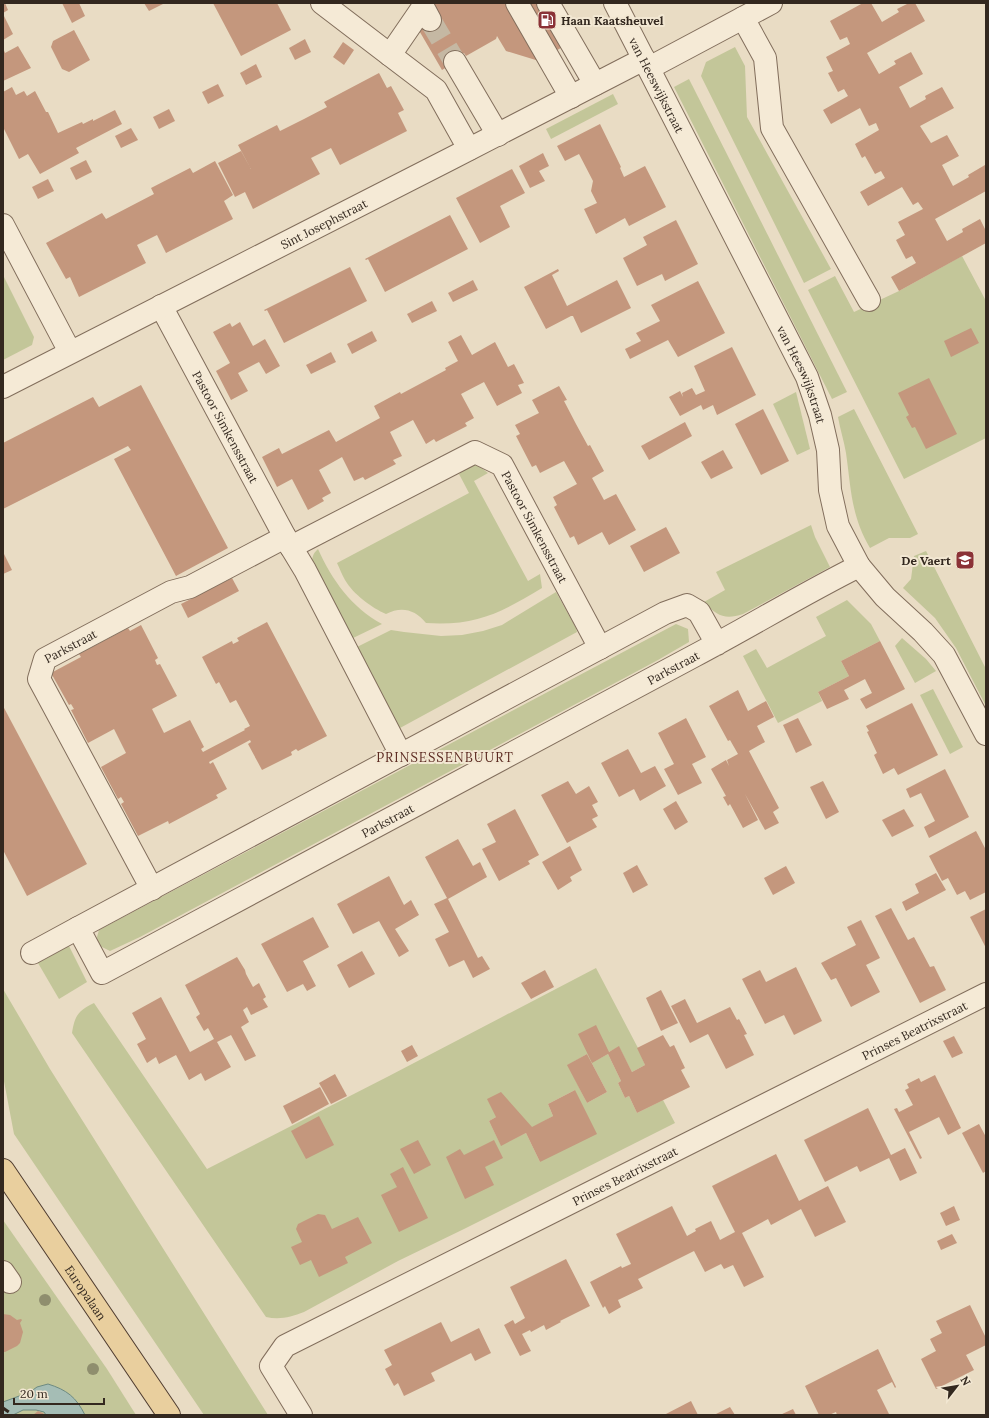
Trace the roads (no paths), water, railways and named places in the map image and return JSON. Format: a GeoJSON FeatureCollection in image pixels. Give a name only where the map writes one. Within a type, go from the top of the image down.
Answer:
{"type":"FeatureCollection","features":[{"type":"Feature","properties":{"kind":"main road","name":"Europalaan"},"geometry":{"type":"LineString","coordinates":[[3,1170],[169,1415]]}},
{"type":"Feature","properties":{"kind":"street"},"geometry":{"type":"LineString","coordinates":[[322,3],[436,90],[469,149]]}},
{"type":"Feature","properties":{"kind":"street"},"geometry":{"type":"LineString","coordinates":[[517,3],[583,90]]}},
{"type":"Feature","properties":{"kind":"street"},"geometry":{"type":"LineString","coordinates":[[533,3],[583,90]]}},
{"type":"Feature","properties":{"kind":"street"},"geometry":{"type":"LineString","coordinates":[[548,3],[583,90]]}},
{"type":"Feature","properties":{"kind":"street","name":"van Heeswijkstraat"},"geometry":{"type":"LineString","coordinates":[[615,3],[807,377],[820,415],[828,450],[830,490],[838,526],[859,566],[885,597],[924,632],[944,655],[954,671],[986,734]]}},
{"type":"Feature","properties":{"kind":"street","name":"Sint Josephstraat"},"geometry":{"type":"LineString","coordinates":[[3,386],[583,90],[646,63],[743,18],[771,3]]}},
{"type":"Feature","properties":{"kind":"street"},"geometry":{"type":"LineString","coordinates":[[390,55],[426,13]]}},
{"type":"Feature","properties":{"kind":"street"},"geometry":{"type":"LineString","coordinates":[[743,18],[765,58],[772,128],[869,300]]}},
{"type":"Feature","properties":{"kind":"street"},"geometry":{"type":"LineString","coordinates":[[459,68],[498,134]]}},
{"type":"Feature","properties":{"kind":"street"},"geometry":{"type":"LineString","coordinates":[[3,225],[70,352]]}},
{"type":"Feature","properties":{"kind":"street","name":"Pastoor Simkensstraat"},"geometry":{"type":"LineString","coordinates":[[161,306],[401,755]]}},
{"type":"Feature","properties":{"kind":"street","name":"Pastoor Simkensstraat"},"geometry":{"type":"LineString","coordinates":[[288,542],[475,452],[502,465],[600,648]]}},
{"type":"Feature","properties":{"kind":"street","name":"Parkstraat"},"geometry":{"type":"LineString","coordinates":[[152,889],[39,679],[45,660],[171,592],[190,587],[288,542]]}},
{"type":"Feature","properties":{"kind":"street","name":"Parkstraat"},"geometry":{"type":"LineString","coordinates":[[78,928],[102,973],[717,644],[859,566]]}},
{"type":"Feature","properties":{"kind":"street"},"geometry":{"type":"LineString","coordinates":[[32,953],[665,613],[687,605],[699,612],[717,644]]}},
{"type":"Feature","properties":{"kind":"street","name":"Prinses Beatrixstraat"},"geometry":{"type":"LineString","coordinates":[[301,1415],[270,1366],[285,1346],[986,994]]}},
{"type":"Feature","properties":{"kind":"water"},"geometry":{"type":"Polygon","coordinates":[[[48,1384],[61,1389],[70,1395],[78,1403],[85,1415],[46,1415],[44,1412],[36,1410],[23,1410],[13,1415],[3,1415],[3,1402],[30,1392],[37,1387],[48,1384]]]}},
{"type":"Feature","properties":{"kind":"tunnel"},"geometry":{"type":"LineString","coordinates":[[430,20],[455,62]]}},
{"type":"Feature","properties":{"kind":"railway"},"geometry":{"type":"LineString","coordinates":[[3,1408],[13,1415]]}},
{"type":"Feature","properties":{"kind":"place","name":"Haan Kaatsheuvel"},"geometry":{"type":"Point","coordinates":[547,20]}},
{"type":"Feature","properties":{"kind":"place","name":"De Vaert"},"geometry":{"type":"Point","coordinates":[965,560]}},
{"type":"Feature","properties":{"kind":"district","name":"PRINSESSENBUURT"},"geometry":{"type":"Point","coordinates":[445,757]}}]}
